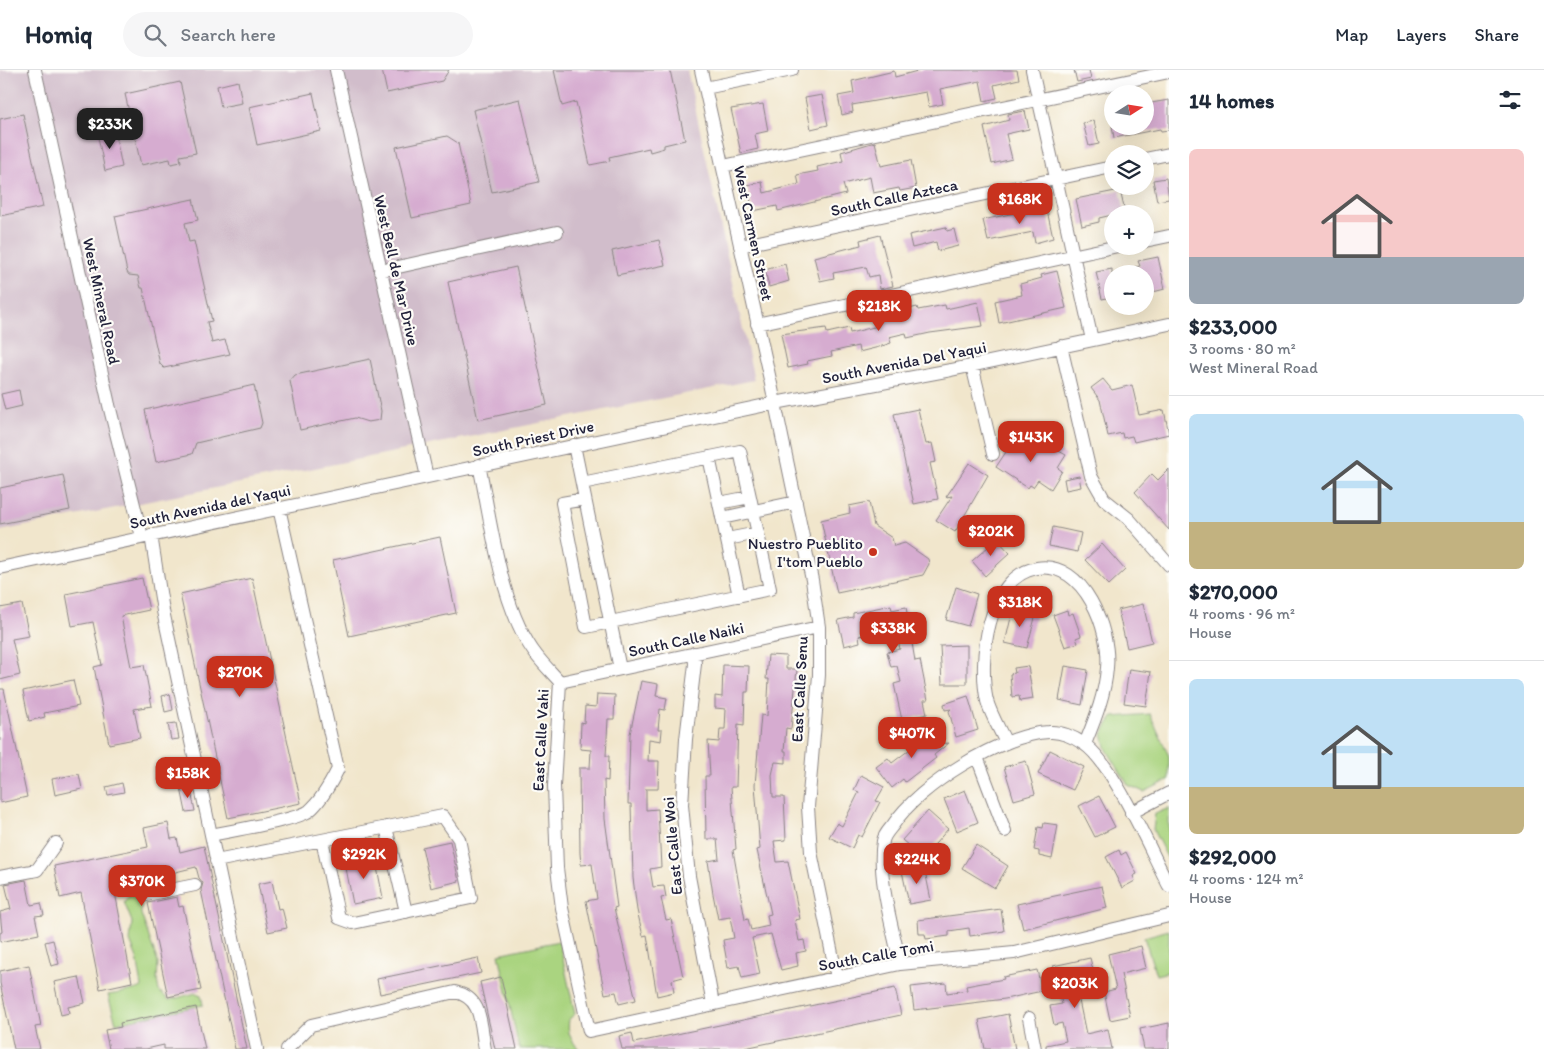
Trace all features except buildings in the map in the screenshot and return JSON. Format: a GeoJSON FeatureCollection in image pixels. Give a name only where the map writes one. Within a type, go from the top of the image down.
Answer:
{"type":"FeatureCollection","features":[{"type":"Feature","properties":{"kind":"street","name":"West Mineral Road"},"geometry":{"type":"LineString","coordinates":[[35,70],[126,479],[147,536],[257,1049]]}},
{"type":"Feature","properties":{"kind":"street","name":"West Bell de Mar Drive"},"geometry":{"type":"LineString","coordinates":[[336,70],[426,477]]}},
{"type":"Feature","properties":{"kind":"street","name":"West Carmen Street"},"geometry":{"type":"LineString","coordinates":[[701,70],[775,403]]}},
{"type":"Feature","properties":{"kind":"street"},"geometry":{"type":"LineString","coordinates":[[705,88],[792,70]]}},
{"type":"Feature","properties":{"kind":"street"},"geometry":{"type":"LineString","coordinates":[[1032,70],[1092,340]]}},
{"type":"Feature","properties":{"kind":"street"},"geometry":{"type":"LineString","coordinates":[[722,166],[1169,72]]}},
{"type":"Feature","properties":{"kind":"street"},"geometry":{"type":"LineString","coordinates":[[1154,157],[1169,154]]}},
{"type":"Feature","properties":{"kind":"street","name":"South Calle Azteca"},"geometry":{"type":"LineString","coordinates":[[740,246],[1104,168]]}},
{"type":"Feature","properties":{"kind":"street"},"geometry":{"type":"LineString","coordinates":[[380,270],[557,232]]}},
{"type":"Feature","properties":{"kind":"street"},"geometry":{"type":"LineString","coordinates":[[1154,239],[1169,236]]}},
{"type":"Feature","properties":{"kind":"street"},"geometry":{"type":"LineString","coordinates":[[757,324],[1104,249]]}},
{"type":"Feature","properties":{"kind":"street","name":"South Avenida Del Yaqui"},"geometry":{"type":"LineString","coordinates":[[646,430],[1169,324]]}},
{"type":"Feature","properties":{"kind":"street"},"geometry":{"type":"LineString","coordinates":[[1061,346],[1091,476],[1104,499],[1129,519],[1169,565]]}},
{"type":"Feature","properties":{"kind":"street"},"geometry":{"type":"LineString","coordinates":[[972,365],[993,454]]}},
{"type":"Feature","properties":{"kind":"street","name":"East Calle Senu"},"geometry":{"type":"LineString","coordinates":[[775,403],[812,580],[819,627],[819,675],[808,807],[811,852],[837,978]]}},
{"type":"Feature","properties":{"kind":"street","name":"South Priest Drive"},"geometry":{"type":"LineString","coordinates":[[426,477],[646,430]]}},
{"type":"Feature","properties":{"kind":"street"},"geometry":{"type":"LineString","coordinates":[[574,445],[620,669]]}},
{"type":"Feature","properties":{"kind":"street"},"geometry":{"type":"LineString","coordinates":[[582,483],[740,451],[770,589],[586,627],[562,503],[585,499]]}},
{"type":"Feature","properties":{"kind":"street"},"geometry":{"type":"LineString","coordinates":[[709,458],[739,596]]}},
{"type":"Feature","properties":{"kind":"street","name":"East Calle Vahi"},"geometry":{"type":"LineString","coordinates":[[479,465],[508,598],[520,628],[536,656],[560,682],[554,786],[554,828],[557,868],[562,908],[589,1031]]}},
{"type":"Feature","properties":{"kind":"street","name":"South Avenida del Yaqui"},"geometry":{"type":"LineString","coordinates":[[0,568],[426,477]]}},
{"type":"Feature","properties":{"kind":"street"},"geometry":{"type":"LineString","coordinates":[[719,503],[750,497]]}},
{"type":"Feature","properties":{"kind":"street"},"geometry":{"type":"LineString","coordinates":[[722,518],[796,502]]}},
{"type":"Feature","properties":{"kind":"street"},"geometry":{"type":"LineString","coordinates":[[211,835],[283,820],[308,811],[328,787],[338,769],[279,508]]}},
{"type":"Feature","properties":{"kind":"street"},"geometry":{"type":"LineString","coordinates":[[727,539],[758,533]]}},
{"type":"Feature","properties":{"kind":"street"},"geometry":{"type":"LineString","coordinates":[[1006,743],[987,702],[983,664],[989,627],[998,598],[1013,578],[1037,568],[1052,568],[1073,577],[1088,592],[1100,624],[1107,674],[1104,692],[1085,744]]}},
{"type":"Feature","properties":{"kind":"street","name":"South Calle Naiki"},"geometry":{"type":"LineString","coordinates":[[560,682],[819,627]]}},
{"type":"Feature","properties":{"kind":"street","name":"East Calle Woi"},"geometry":{"type":"LineString","coordinates":[[694,653],[695,664],[686,739],[682,805],[689,876],[713,1004]]}},
{"type":"Feature","properties":{"kind":"street"},"geometry":{"type":"LineString","coordinates":[[900,964],[882,870],[883,839],[907,807],[977,756],[1022,737],[1049,732],[1064,734],[1085,744],[1109,770],[1169,886]]}},
{"type":"Feature","properties":{"kind":"street"},"geometry":{"type":"LineString","coordinates":[[977,756],[1004,830]]}},
{"type":"Feature","properties":{"kind":"street"},"geometry":{"type":"LineString","coordinates":[[1131,812],[1169,793]]}},
{"type":"Feature","properties":{"kind":"street"},"geometry":{"type":"LineString","coordinates":[[216,861],[443,816],[459,839],[471,898],[353,923],[339,918],[322,840]]}},
{"type":"Feature","properties":{"kind":"street"},"geometry":{"type":"LineString","coordinates":[[386,827],[406,912]]}},
{"type":"Feature","properties":{"kind":"street"},"geometry":{"type":"LineString","coordinates":[[0,877],[37,870],[56,843]]}},
{"type":"Feature","properties":{"kind":"street"},"geometry":{"type":"LineString","coordinates":[[146,895],[194,885]]}},
{"type":"Feature","properties":{"kind":"street","name":"South Calle Tomi"},"geometry":{"type":"LineString","coordinates":[[589,1031],[900,964],[1014,953],[1169,916]]}},
{"type":"Feature","properties":{"kind":"street"},"geometry":{"type":"LineString","coordinates":[[287,1049],[311,1025],[454,992],[466,994],[476,1003],[486,1049]]}},
{"type":"Feature","properties":{"kind":"street"},"geometry":{"type":"LineString","coordinates":[[1029,1018],[1035,1049]]}},
{"type":"Feature","properties":{"kind":"shaded area"},"geometry":{"type":"Polygon","coordinates":[[[0,70],[687,70],[754,380],[0,531],[0,70]]]}},
{"type":"Feature","properties":{"kind":"green space"},"geometry":{"type":"Polygon","coordinates":[[[1150,714],[1169,756],[1169,780],[1144,792],[1128,785],[1107,750],[1102,734],[1113,717],[1150,714]]]}},
{"type":"Feature","properties":{"kind":"green space"},"geometry":{"type":"Polygon","coordinates":[[[1169,808],[1169,861],[1153,830],[1155,814],[1169,808]]]}},
{"type":"Feature","properties":{"kind":"green space"},"geometry":{"type":"Polygon","coordinates":[[[135,893],[141,902],[141,914],[158,963],[157,980],[159,991],[169,1000],[196,993],[201,995],[203,1005],[116,1023],[108,995],[142,987],[137,958],[130,941],[132,922],[124,902],[130,894],[135,893]]]}},
{"type":"Feature","properties":{"kind":"green space"},"geometry":{"type":"Polygon","coordinates":[[[1169,930],[1169,972],[1156,975],[1144,937],[1169,930]]]}},
{"type":"Feature","properties":{"kind":"green space"},"geometry":{"type":"Polygon","coordinates":[[[559,941],[575,1014],[569,1019],[568,1028],[571,1039],[579,1049],[519,1049],[499,954],[559,941]]]}},
{"type":"Feature","properties":{"kind":"place","name":"Nuestro Pueblito I'tom Pueblo"},"geometry":{"type":"Point","coordinates":[873,552]}}]}
